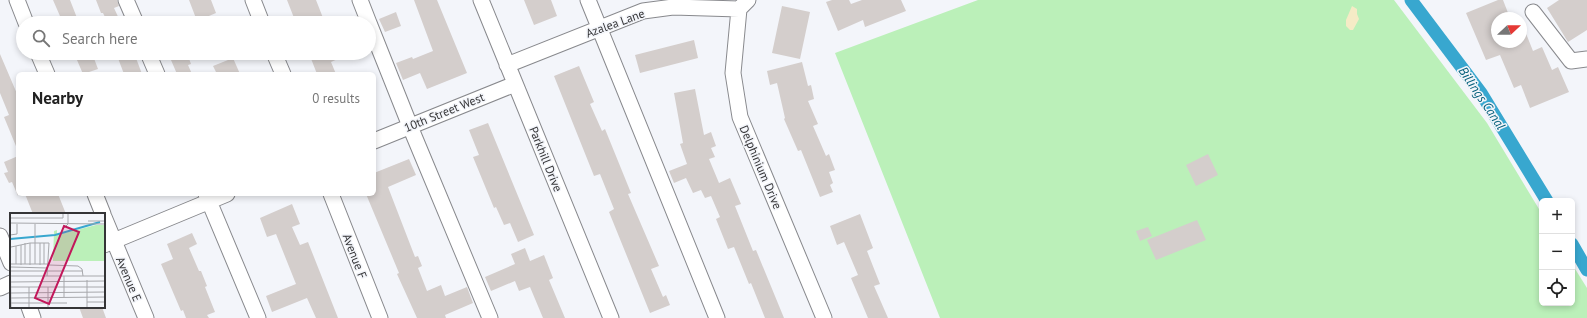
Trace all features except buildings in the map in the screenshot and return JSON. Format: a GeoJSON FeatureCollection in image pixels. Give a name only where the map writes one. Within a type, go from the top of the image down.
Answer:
{"type":"FeatureCollection","features":[{"type":"Feature","properties":{"kind":"street"},"geometry":{"type":"LineString","coordinates":[[17,0],[23,16]]}},
{"type":"Feature","properties":{"kind":"street"},"geometry":{"type":"LineString","coordinates":[[126,0],[133,16]]}},
{"type":"Feature","properties":{"kind":"street"},"geometry":{"type":"LineString","coordinates":[[253,0],[259,16]]}},
{"type":"Feature","properties":{"kind":"street"},"geometry":{"type":"LineString","coordinates":[[360,0],[366,16]]}},
{"type":"Feature","properties":{"kind":"street","name":"Parkhill Drive"},"geometry":{"type":"LineString","coordinates":[[481,0],[611,318]]}},
{"type":"Feature","properties":{"kind":"street"},"geometry":{"type":"LineString","coordinates":[[588,0],[717,318]]}},
{"type":"Feature","properties":{"kind":"street","name":"Azalea Lane"},"geometry":{"type":"LineString","coordinates":[[507,65],[643,11],[672,4],[744,4]]}},
{"type":"Feature","properties":{"kind":"street","name":"Delphinium Drive"},"geometry":{"type":"LineString","coordinates":[[744,4],[733,73],[740,117],[824,318]]}},
{"type":"Feature","properties":{"kind":"street"},"geometry":{"type":"LineString","coordinates":[[1533,12],[1571,61],[1587,59]]}},
{"type":"Feature","properties":{"kind":"street"},"geometry":{"type":"LineString","coordinates":[[376,41],[490,318]]}},
{"type":"Feature","properties":{"kind":"street"},"geometry":{"type":"LineString","coordinates":[[41,60],[46,72]]}},
{"type":"Feature","properties":{"kind":"street"},"geometry":{"type":"LineString","coordinates":[[151,60],[156,72]]}},
{"type":"Feature","properties":{"kind":"street"},"geometry":{"type":"LineString","coordinates":[[277,60],[281,72]]}},
{"type":"Feature","properties":{"kind":"street","name":"10th Street West"},"geometry":{"type":"LineString","coordinates":[[376,140],[515,84]]}},
{"type":"Feature","properties":{"kind":"street"},"geometry":{"type":"LineString","coordinates":[[96,196],[103,213]]}},
{"type":"Feature","properties":{"kind":"street"},"geometry":{"type":"LineString","coordinates":[[109,243],[207,198],[217,196]]}},
{"type":"Feature","properties":{"kind":"street","name":"Avenue F"},"geometry":{"type":"LineString","coordinates":[[332,196],[380,318]]}},
{"type":"Feature","properties":{"kind":"street"},"geometry":{"type":"LineString","coordinates":[[207,198],[258,318]]}},
{"type":"Feature","properties":{"kind":"street","name":"Avenue E"},"geometry":{"type":"LineString","coordinates":[[105,223],[109,243],[146,318]]}},
{"type":"Feature","properties":{"kind":"street"},"geometry":{"type":"LineString","coordinates":[[0,236],[10,261]]}},
{"type":"Feature","properties":{"kind":"street"},"geometry":{"type":"LineString","coordinates":[[0,288],[10,283]]}},
{"type":"Feature","properties":{"kind":"street"},"geometry":{"type":"LineString","coordinates":[[29,308],[33,318]]}},
{"type":"Feature","properties":{"kind":"green space"},"geometry":{"type":"Polygon","coordinates":[[[978,0],[1394,0],[1487,123],[1539,209],[1539,306],[1575,306],[1575,269],[1587,288],[1587,318],[940,318],[835,53],[978,0]]]}},
{"type":"Feature","properties":{"kind":"sand"},"geometry":{"type":"Polygon","coordinates":[[[1352,6],[1357,9],[1359,19],[1353,30],[1350,30],[1346,26],[1346,20],[1352,6]]]}},
{"type":"Feature","properties":{"kind":"waterway","name":"Billings Canal"},"geometry":{"type":"LineString","coordinates":[[1411,0],[1481,93],[1545,198]]}},
{"type":"Feature","properties":{"kind":"waterway","name":"Billings Canal"},"geometry":{"type":"LineString","coordinates":[[1575,249],[1587,270]]}}]}
